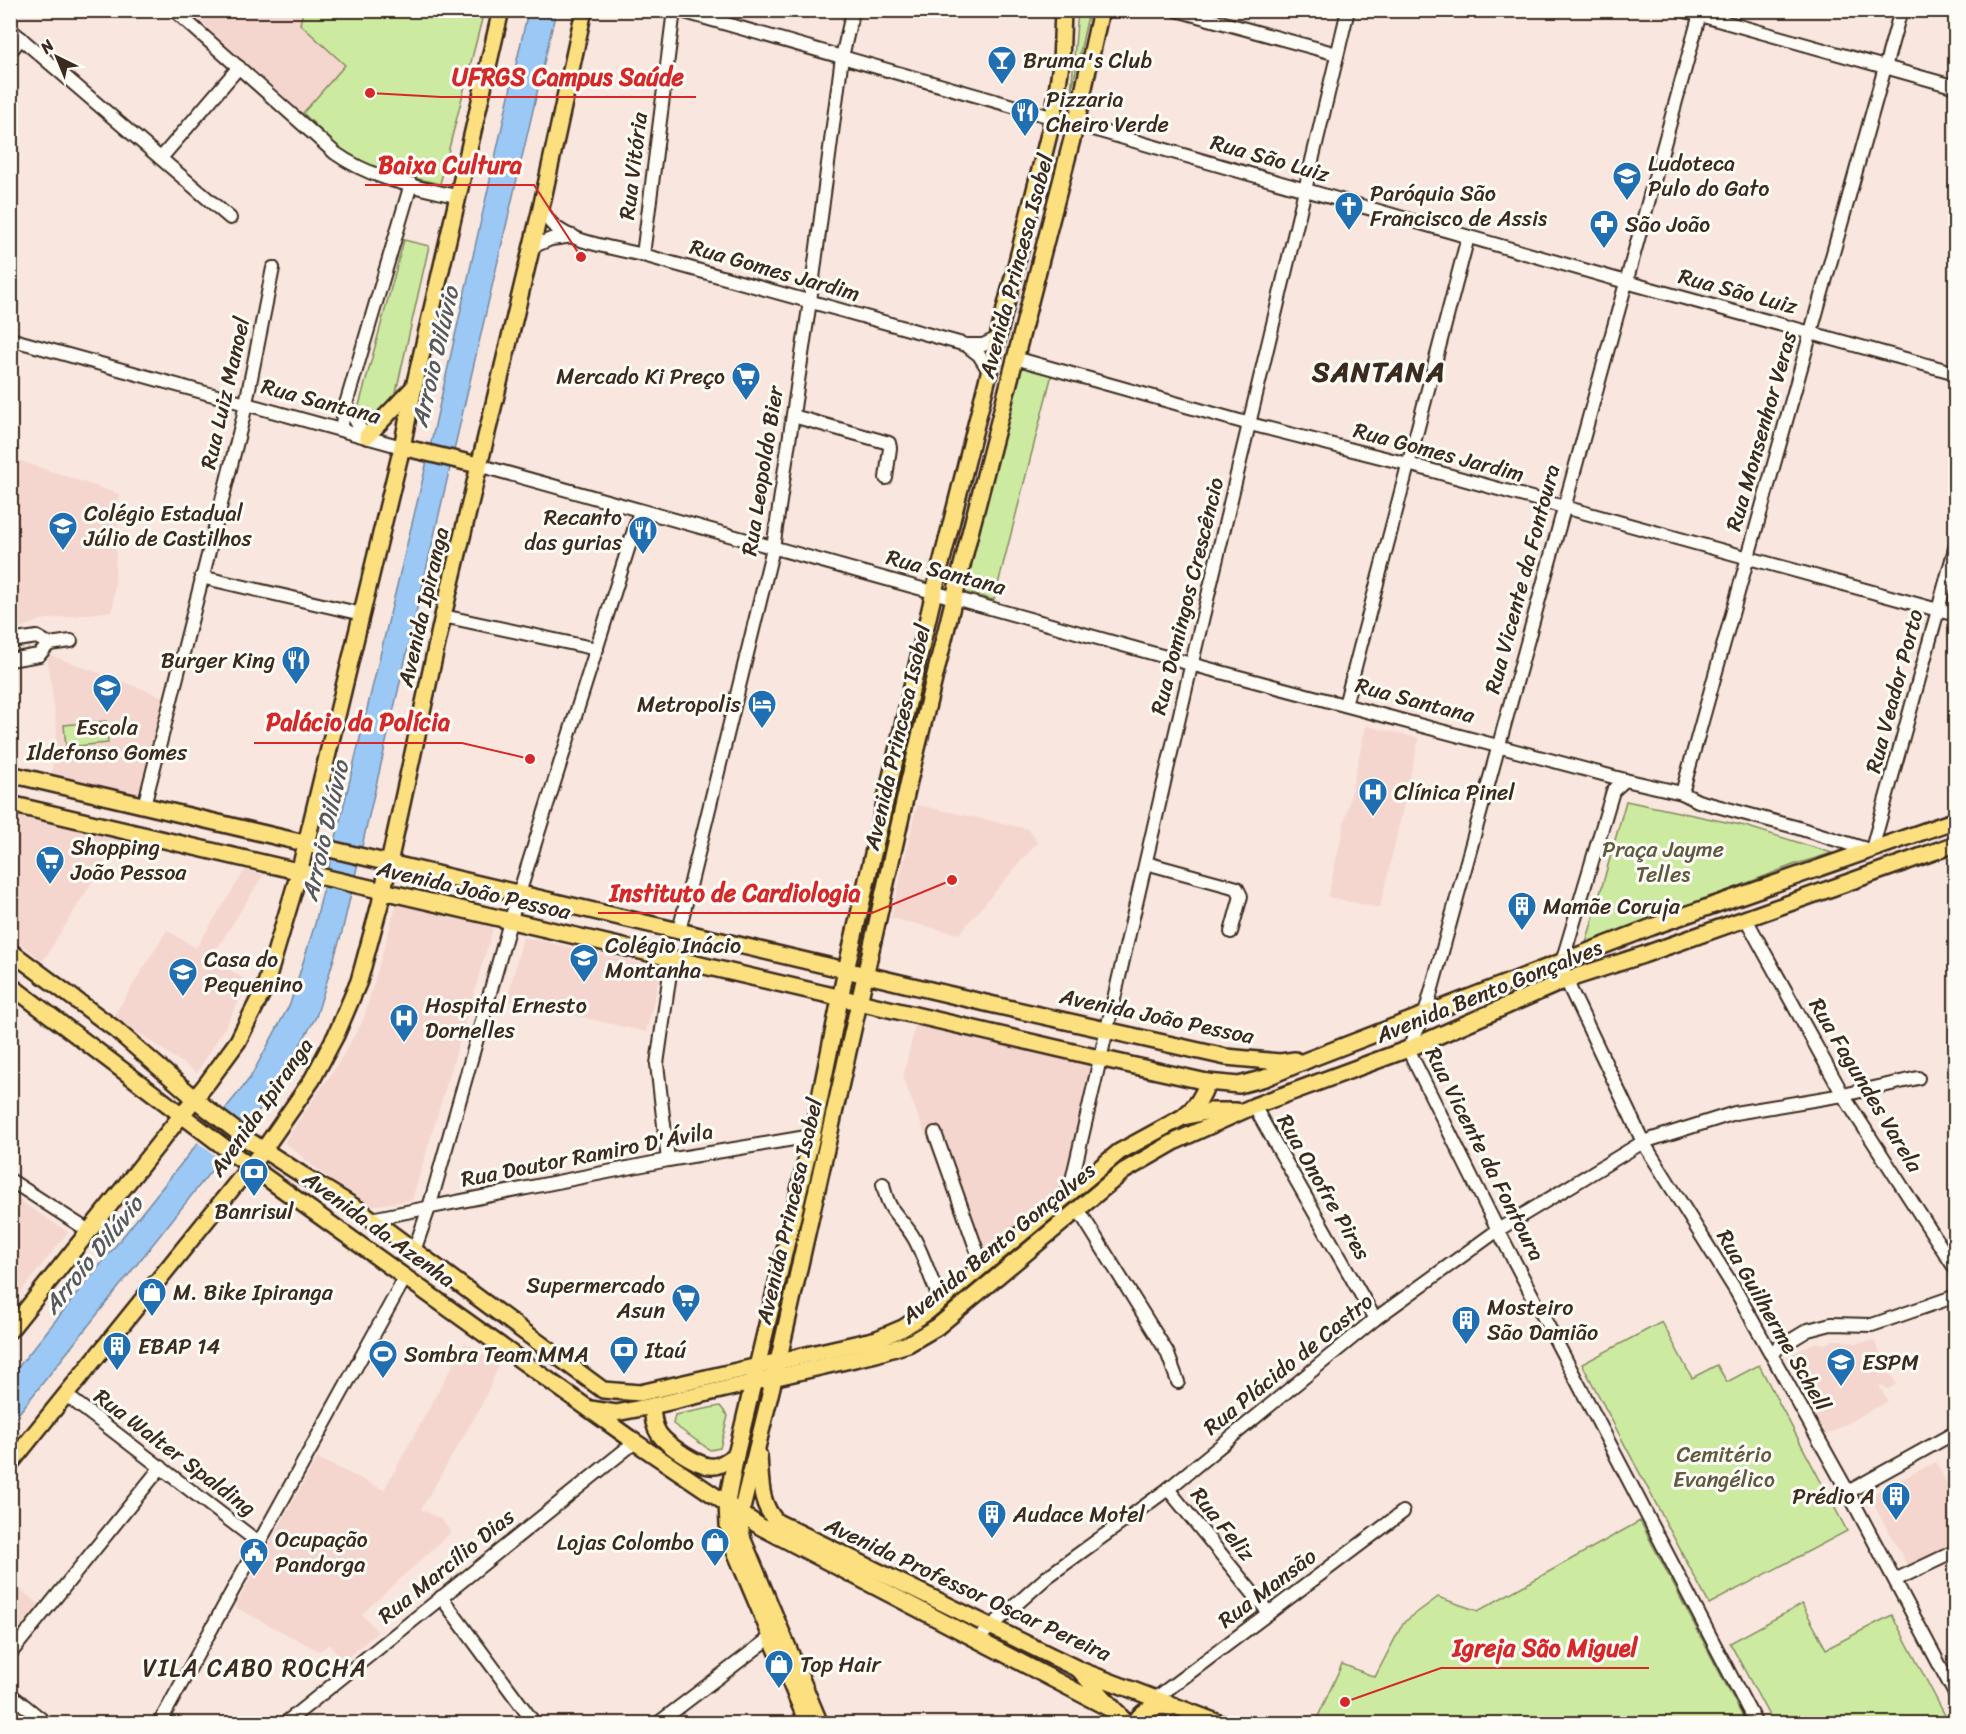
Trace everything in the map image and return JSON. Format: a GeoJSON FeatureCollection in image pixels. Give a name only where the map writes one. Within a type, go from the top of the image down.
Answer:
{"type":"FeatureCollection","features":[{"type":"Feature","properties":{"kind":"main road"},"geometry":{"type":"LineString","coordinates":[[10,1330],[89,1231],[201,1103],[238,1041],[265,987],[299,873],[362,614],[407,448],[414,387],[501,10]]}},
{"type":"Feature","properties":{"kind":"main road","name":"Avenida Ipiranga"},"geometry":{"type":"LineString","coordinates":[[10,1464],[264,1149],[312,1080],[336,1035],[359,981],[370,946],[443,616],[541,208],[584,10]]}},
{"type":"Feature","properties":{"kind":"main road","name":"Avenida Princesa Isabel"},"geometry":{"type":"LineString","coordinates":[[727,1502],[736,1455],[812,1136],[846,970],[934,592],[1053,118],[1061,64],[1063,10]]}},
{"type":"Feature","properties":{"kind":"main road","name":"Avenida Princesa Isabel"},"geometry":{"type":"LineString","coordinates":[[741,1513],[778,1362],[864,974],[954,598],[1076,124],[1101,10]]}},
{"type":"Feature","properties":{"kind":"main road"},"geometry":{"type":"LineString","coordinates":[[366,436],[414,387]]}},
{"type":"Feature","properties":{"kind":"main road","name":"Rua Santana"},"geometry":{"type":"LineString","coordinates":[[407,448],[478,465]]}},
{"type":"Feature","properties":{"kind":"main road","name":"Avenida João Pessoa"},"geometry":{"type":"LineString","coordinates":[[10,774],[520,895],[1226,1057],[1280,1062],[1310,1059]]}},
{"type":"Feature","properties":{"kind":"main road","name":"Avenida João Pessoa"},"geometry":{"type":"LineString","coordinates":[[10,804],[1206,1082],[1239,1085],[1252,1083],[1310,1059]]}},
{"type":"Feature","properties":{"kind":"main road","name":"Avenida Bento Gonçalves"},"geometry":{"type":"LineString","coordinates":[[1310,1059],[1657,926],[1956,820]]}},
{"type":"Feature","properties":{"kind":"main road","name":"Avenida Bento Gonçalves"},"geometry":{"type":"LineString","coordinates":[[590,1409],[616,1413],[652,1406],[774,1379],[908,1344],[937,1327],[1124,1171],[1176,1141],[1250,1108],[1408,1049],[1566,980],[1956,844]]}},
{"type":"Feature","properties":{"kind":"main road","name":"Avenida da Azenha"},"geometry":{"type":"LineString","coordinates":[[10,951],[115,1029],[248,1140],[371,1219],[603,1390]]}},
{"type":"Feature","properties":{"kind":"main road","name":"Avenida da Azenha"},"geometry":{"type":"LineString","coordinates":[[10,985],[236,1156],[635,1442],[741,1513]]}},
{"type":"Feature","properties":{"kind":"main road"},"geometry":{"type":"LineString","coordinates":[[1183,1117],[1199,1101],[1205,1091],[1206,1082]]}},
{"type":"Feature","properties":{"kind":"main road","name":"Avenida Bento Gonçalves"},"geometry":{"type":"LineString","coordinates":[[603,1390],[640,1393],[877,1339],[903,1328],[927,1312],[1119,1152],[1183,1117],[1210,1111],[1250,1108]]}},
{"type":"Feature","properties":{"kind":"main road"},"geometry":{"type":"LineString","coordinates":[[652,1406],[654,1424],[658,1433],[693,1460],[704,1466],[714,1467],[736,1455]]}},
{"type":"Feature","properties":{"kind":"main road","name":"Avenida Professor Oscar Pereira"},"geometry":{"type":"LineString","coordinates":[[758,1441],[762,1498],[770,1515],[777,1522],[1080,1670],[1222,1724]]}},
{"type":"Feature","properties":{"kind":"main road"},"geometry":{"type":"LineString","coordinates":[[727,1502],[732,1545],[808,1724]]}},
{"type":"Feature","properties":{"kind":"main road"},"geometry":{"type":"LineString","coordinates":[[741,1513],[740,1526],[743,1540],[820,1724]]}},
{"type":"Feature","properties":{"kind":"main road","name":"Avenida Professor Oscar Pereira"},"geometry":{"type":"LineString","coordinates":[[741,1513],[761,1527],[976,1640],[1119,1720]]}},
{"type":"Feature","properties":{"kind":"main road"},"geometry":{"type":"LineString","coordinates":[[1080,1670],[1119,1720]]}},
{"type":"Feature","properties":{"kind":"main road"},"geometry":{"type":"LineString","coordinates":[[1134,1724],[1146,1709],[1155,1706],[1186,1709]]}},
{"type":"Feature","properties":{"kind":"street"},"geometry":{"type":"LineString","coordinates":[[174,10],[343,159],[380,178],[459,197]]}},
{"type":"Feature","properties":{"kind":"street","name":"Rua São Luiz"},"geometry":{"type":"LineString","coordinates":[[676,10],[1626,282],[1956,373]]}},
{"type":"Feature","properties":{"kind":"street","name":"Rua Vitória"},"geometry":{"type":"LineString","coordinates":[[643,255],[676,10]]}},
{"type":"Feature","properties":{"kind":"street","name":"Rua Leopoldo Bier"},"geometry":{"type":"LineString","coordinates":[[679,931],[773,548],[810,301],[842,57],[853,10]]}},
{"type":"Feature","properties":{"kind":"street"},"geometry":{"type":"LineString","coordinates":[[1176,10],[1337,54]]}},
{"type":"Feature","properties":{"kind":"street","name":"Rua Domingos Crescêncio"},"geometry":{"type":"LineString","coordinates":[[1069,1193],[1348,10]]}},
{"type":"Feature","properties":{"kind":"street"},"geometry":{"type":"LineString","coordinates":[[1682,10],[1700,13],[1956,87]]}},
{"type":"Feature","properties":{"kind":"street","name":"Rua Monsenhor Veras"},"geometry":{"type":"LineString","coordinates":[[1682,794],[1901,10]]}},
{"type":"Feature","properties":{"kind":"street","name":"Rua Vicente da Fontoura"},"geometry":{"type":"LineString","coordinates":[[1700,13],[1425,1014],[1408,1049],[1498,1230],[1756,1724]]}},
{"type":"Feature","properties":{"kind":"street"},"geometry":{"type":"LineString","coordinates":[[10,29],[230,218]]}},
{"type":"Feature","properties":{"kind":"street"},"geometry":{"type":"LineString","coordinates":[[10,52],[21,38]]}},
{"type":"Feature","properties":{"kind":"street"},"geometry":{"type":"LineString","coordinates":[[161,158],[239,67]]}},
{"type":"Feature","properties":{"kind":"street"},"geometry":{"type":"LineString","coordinates":[[341,429],[345,404],[411,184]]}},
{"type":"Feature","properties":{"kind":"street","name":"Rua Gomes Jardim"},"geometry":{"type":"LineString","coordinates":[[541,208],[553,225],[573,236],[966,345],[983,345],[998,338]]}},
{"type":"Feature","properties":{"kind":"street","name":"Rua Gomes Jardim"},"geometry":{"type":"LineString","coordinates":[[531,247],[550,238],[573,236]]}},
{"type":"Feature","properties":{"kind":"street"},"geometry":{"type":"LineString","coordinates":[[1345,705],[1468,237]]}},
{"type":"Feature","properties":{"kind":"street","name":"Rua Luiz Manoel"},"geometry":{"type":"LineString","coordinates":[[144,806],[245,404],[273,268]]}},
{"type":"Feature","properties":{"kind":"street","name":"Rua Santana"},"geometry":{"type":"LineString","coordinates":[[10,339],[407,448]]}},
{"type":"Feature","properties":{"kind":"street"},"geometry":{"type":"LineString","coordinates":[[966,345],[979,355],[989,371]]}},
{"type":"Feature","properties":{"kind":"street","name":"Rua Gomes Jardim"},"geometry":{"type":"LineString","coordinates":[[1015,358],[1956,615]]}},
{"type":"Feature","properties":{"kind":"street"},"geometry":{"type":"LineString","coordinates":[[345,404],[366,436]]}},
{"type":"Feature","properties":{"kind":"street"},"geometry":{"type":"LineString","coordinates":[[793,416],[889,443],[886,478]]}},
{"type":"Feature","properties":{"kind":"street","name":"Rua Santana"},"geometry":{"type":"LineString","coordinates":[[478,465],[1192,664],[1682,794],[1698,801],[1870,850]]}},
{"type":"Feature","properties":{"kind":"street"},"geometry":{"type":"LineString","coordinates":[[414,1251],[429,1208],[510,922],[640,511]]}},
{"type":"Feature","properties":{"kind":"street","name":"Rua Veador Porto"},"geometry":{"type":"LineString","coordinates":[[1870,850],[1956,545]]}},
{"type":"Feature","properties":{"kind":"street"},"geometry":{"type":"LineString","coordinates":[[201,577],[362,614]]}},
{"type":"Feature","properties":{"kind":"street"},"geometry":{"type":"LineString","coordinates":[[443,616],[597,649]]}},
{"type":"Feature","properties":{"kind":"street"},"geometry":{"type":"LineString","coordinates":[[10,641],[37,637],[49,644]]}},
{"type":"Feature","properties":{"kind":"street"},"geometry":{"type":"LineString","coordinates":[[10,660],[39,655],[49,644],[71,640]]}},
{"type":"Feature","properties":{"kind":"street"},"geometry":{"type":"LineString","coordinates":[[1608,776],[1613,791]]}},
{"type":"Feature","properties":{"kind":"street"},"geometry":{"type":"LineString","coordinates":[[1562,962],[1613,791],[1624,780]]}},
{"type":"Feature","properties":{"kind":"street"},"geometry":{"type":"LineString","coordinates":[[1146,863],[1236,888],[1241,896],[1231,932]]}},
{"type":"Feature","properties":{"kind":"street","name":"Rua Fagundes Varela"},"geometry":{"type":"LineString","coordinates":[[1746,919],[1843,1095],[1956,1270]]}},
{"type":"Feature","properties":{"kind":"street"},"geometry":{"type":"LineString","coordinates":[[668,1160],[657,1064],[672,959]]}},
{"type":"Feature","properties":{"kind":"street","name":"Rua Guilherme Schell"},"geometry":{"type":"LineString","coordinates":[[1562,962],[1566,980],[1643,1142],[1736,1291],[1848,1492],[1956,1696]]}},
{"type":"Feature","properties":{"kind":"street","name":"Rua Plácido de Castro"},"geometry":{"type":"LineString","coordinates":[[976,1640],[1047,1577],[1168,1489],[1375,1319],[1498,1230],[1643,1142],[1735,1113],[1843,1095],[1918,1078]]}},
{"type":"Feature","properties":{"kind":"street","name":"Rua Onofre Pires"},"geometry":{"type":"LineString","coordinates":[[1250,1108],[1375,1319]]}},
{"type":"Feature","properties":{"kind":"street"},"geometry":{"type":"LineString","coordinates":[[935,1133],[982,1265]]}},
{"type":"Feature","properties":{"kind":"street","name":"Rua Doutor Ramiro D'Ávila"},"geometry":{"type":"LineString","coordinates":[[371,1219],[668,1160],[812,1136]]}},
{"type":"Feature","properties":{"kind":"street"},"geometry":{"type":"LineString","coordinates":[[10,1180],[89,1231]]}},
{"type":"Feature","properties":{"kind":"street"},"geometry":{"type":"LineString","coordinates":[[883,1184],[891,1210],[916,1242],[941,1300]]}},
{"type":"Feature","properties":{"kind":"street"},"geometry":{"type":"LineString","coordinates":[[1078,1209],[1167,1352],[1178,1382]]}},
{"type":"Feature","properties":{"kind":"street"},"geometry":{"type":"LineString","coordinates":[[159,1724],[406,1276]]}},
{"type":"Feature","properties":{"kind":"street"},"geometry":{"type":"LineString","coordinates":[[1770,1353],[1808,1330],[1831,1324],[1872,1325],[1956,1296]]}},
{"type":"Feature","properties":{"kind":"street","name":"Rua Walter Spalding"},"geometry":{"type":"LineString","coordinates":[[66,1395],[258,1542]]}},
{"type":"Feature","properties":{"kind":"street"},"geometry":{"type":"LineString","coordinates":[[1848,1492],[1956,1432]]}},
{"type":"Feature","properties":{"kind":"street","name":"Rua Marcílio Dias"},"geometry":{"type":"LineString","coordinates":[[284,1724],[635,1442]]}},
{"type":"Feature","properties":{"kind":"street"},"geometry":{"type":"LineString","coordinates":[[10,1654],[161,1467]]}},
{"type":"Feature","properties":{"kind":"street","name":"Rua Feliz"},"geometry":{"type":"LineString","coordinates":[[1168,1489],[1269,1613]]}},
{"type":"Feature","properties":{"kind":"street","name":"Rua Mansão"},"geometry":{"type":"LineString","coordinates":[[1156,1698],[1403,1512]]}},
{"type":"Feature","properties":{"kind":"street"},"geometry":{"type":"LineString","coordinates":[[1895,1580],[1956,1551]]}},
{"type":"Feature","properties":{"kind":"street"},"geometry":{"type":"LineString","coordinates":[[441,1597],[536,1724]]}},
{"type":"Feature","properties":{"kind":"street"},"geometry":{"type":"LineString","coordinates":[[657,1724],[771,1637]]}},
{"type":"Feature","properties":{"kind":"street"},"geometry":{"type":"LineString","coordinates":[[10,1694],[46,1724]]}},
{"type":"Feature","properties":{"kind":"shaded area"},"geometry":{"type":"Polygon","coordinates":[[[189,11],[485,11],[476,47],[455,66],[464,74],[440,184],[354,165],[301,112],[189,11]]]}},
{"type":"Feature","properties":{"kind":"shaded area","name":"Colégio Estadual Júlio de Castilhos"},"geometry":{"type":"Polygon","coordinates":[[[11,458],[119,494],[113,611],[41,620],[11,631],[11,458]]]}},
{"type":"Feature","properties":{"kind":"shaded area","name":"Escola Ildefonso Gomes"},"geometry":{"type":"Polygon","coordinates":[[[47,654],[164,697],[138,799],[51,780],[57,730],[47,654]]]}},
{"type":"Feature","properties":{"kind":"shaded area","name":"Clínica Pinel"},"geometry":{"type":"Polygon","coordinates":[[[1366,726],[1419,738],[1380,908],[1328,897],[1366,726]]]}},
{"type":"Feature","properties":{"kind":"shaded area"},"geometry":{"type":"Polygon","coordinates":[[[917,805],[1028,829],[1037,842],[959,934],[891,918],[917,805]]]}},
{"type":"Feature","properties":{"kind":"shaded area","name":"Shopping João Pessoa"},"geometry":{"type":"Polygon","coordinates":[[[11,814],[118,840],[43,961],[11,937],[11,814]]]}},
{"type":"Feature","properties":{"kind":"shaded area","name":"Casa do Pequenino"},"geometry":{"type":"Polygon","coordinates":[[[245,870],[263,875],[211,958],[249,982],[197,1073],[114,1016],[167,930],[196,948],[245,870]]]}},
{"type":"Feature","properties":{"kind":"shaded area","name":"Hospital Ernesto Dornelles"},"geometry":{"type":"Polygon","coordinates":[[[397,903],[493,928],[412,1200],[369,1206],[359,1203],[284,1142],[336,1067],[363,1021],[397,903]]]}},
{"type":"Feature","properties":{"kind":"shaded area","name":"Colégio Inácio Montanha"},"geometry":{"type":"Polygon","coordinates":[[[523,937],[662,968],[646,1032],[507,1000],[523,937]]]}},
{"type":"Feature","properties":{"kind":"shaded area"},"geometry":{"type":"Polygon","coordinates":[[[916,1021],[1093,1062],[1062,1186],[975,1260],[903,1078],[916,1021]]]}},
{"type":"Feature","properties":{"kind":"shaded area"},"geometry":{"type":"Polygon","coordinates":[[[11,1195],[68,1232],[11,1304],[11,1195]]]}},
{"type":"Feature","properties":{"kind":"shaded area","name":"ESPM"},"geometry":{"type":"Polygon","coordinates":[[[1833,1340],[1855,1343],[1874,1341],[1896,1384],[1888,1389],[1882,1385],[1879,1386],[1888,1401],[1826,1435],[1787,1356],[1816,1342],[1825,1344],[1833,1340]]]}},
{"type":"Feature","properties":{"kind":"shaded area"},"geometry":{"type":"Polygon","coordinates":[[[465,1343],[499,1365],[481,1406],[421,1509],[442,1520],[451,1532],[362,1614],[378,1632],[343,1661],[329,1644],[319,1651],[235,1607],[317,1458],[384,1490],[465,1343]]]}},
{"type":"Feature","properties":{"kind":"shaded area"},"geometry":{"type":"Polygon","coordinates":[[[1936,1462],[1955,1501],[1955,1546],[1910,1570],[1869,1496],[1936,1462]]]}},
{"type":"Feature","properties":{"kind":"shaded area"},"geometry":{"type":"Polygon","coordinates":[[[11,1582],[41,1606],[11,1643],[11,1582]]]}},
{"type":"Feature","properties":{"kind":"green space"},"geometry":{"type":"Polygon","coordinates":[[[303,11],[484,11],[440,184],[355,164],[303,113],[345,65],[300,24],[303,11]]]}},
{"type":"Feature","properties":{"kind":"green space"},"geometry":{"type":"Polygon","coordinates":[[[1078,11],[1089,11],[1071,93],[1078,11]]]}},
{"type":"Feature","properties":{"kind":"green space"},"geometry":{"type":"Polygon","coordinates":[[[404,240],[429,246],[394,401],[372,421],[361,420],[357,413],[404,240]]]}},
{"type":"Feature","properties":{"kind":"green space"},"geometry":{"type":"Polygon","coordinates":[[[1022,366],[1052,374],[994,600],[964,592],[1022,366]]]}},
{"type":"Feature","properties":{"kind":"green space"},"geometry":{"type":"Polygon","coordinates":[[[106,721],[108,743],[66,747],[64,725],[106,721]]]}},
{"type":"Feature","properties":{"kind":"green space","name":"Praça Jayme Telles"},"geometry":{"type":"Polygon","coordinates":[[[1626,801],[1745,826],[1832,853],[1793,865],[1585,947],[1626,801]]]}},
{"type":"Feature","properties":{"kind":"green space","name":"Cemitério Evangélico"},"geometry":{"type":"Polygon","coordinates":[[[1662,1322],[1692,1378],[1717,1365],[1727,1382],[1759,1365],[1847,1531],[1709,1604],[1582,1364],[1662,1322]]]}},
{"type":"Feature","properties":{"kind":"green space"},"geometry":{"type":"Polygon","coordinates":[[[720,1406],[728,1416],[720,1448],[710,1450],[673,1424],[675,1415],[720,1406]]]}},
{"type":"Feature","properties":{"kind":"green space"},"geometry":{"type":"Polygon","coordinates":[[[1640,1521],[1746,1723],[1315,1723],[1342,1664],[1375,1677],[1403,1623],[1438,1597],[1478,1611],[1640,1521]]]}},
{"type":"Feature","properties":{"kind":"green space"},"geometry":{"type":"Polygon","coordinates":[[[1802,1604],[1826,1649],[1892,1615],[1949,1723],[1773,1723],[1730,1643],[1802,1604]]]}},
{"type":"Feature","properties":{"kind":"water","name":"Arroio Dilúvio"},"geometry":{"type":"Polygon","coordinates":[[[528,11],[556,11],[342,932],[316,1017],[272,1094],[11,1423],[11,1376],[250,1078],[290,1004],[315,924],[424,474],[528,11]]]}},
{"type":"Feature","properties":{"kind":"pier"},"geometry":{"type":"Polygon","coordinates":[[[222,1108],[249,1128],[222,1161],[196,1141],[222,1108]]]}},
{"type":"Feature","properties":{"kind":"place","name":"Bruma's Club"},"geometry":{"type":"Point","coordinates":[1002,86]}},
{"type":"Feature","properties":{"kind":"place","name":"UFRGS Campus Saúde"},"geometry":{"type":"Point","coordinates":[370,93]}},
{"type":"Feature","properties":{"kind":"place","name":"Pizzaria Cheiro Verde"},"geometry":{"type":"Point","coordinates":[1025,138]}},
{"type":"Feature","properties":{"kind":"place","name":"Ludoteca Pulo do Gato"},"geometry":{"type":"Point","coordinates":[1627,202]}},
{"type":"Feature","properties":{"kind":"place","name":"Paróquia São Francisco de Assis"},"geometry":{"type":"Point","coordinates":[1349,232]}},
{"type":"Feature","properties":{"kind":"place","name":"São João"},"geometry":{"type":"Point","coordinates":[1604,250]}},
{"type":"Feature","properties":{"kind":"place","name":"Baixa Cultura"},"geometry":{"type":"Point","coordinates":[581,257]}},
{"type":"Feature","properties":{"kind":"place","name":"Mercado Ki Preço"},"geometry":{"type":"Point","coordinates":[746,402]}},
{"type":"Feature","properties":{"kind":"place","name":"Colégio Estadual Júlio de Castilhos"},"geometry":{"type":"Point","coordinates":[63,552]}},
{"type":"Feature","properties":{"kind":"place","name":"Recanto das gurias"},"geometry":{"type":"Point","coordinates":[643,556]}},
{"type":"Feature","properties":{"kind":"place","name":"Burger King"},"geometry":{"type":"Point","coordinates":[296,686]}},
{"type":"Feature","properties":{"kind":"place","name":"Escola Ildefonso Gomes"},"geometry":{"type":"Point","coordinates":[107,714]}},
{"type":"Feature","properties":{"kind":"place","name":"Metropolis"},"geometry":{"type":"Point","coordinates":[762,730]}},
{"type":"Feature","properties":{"kind":"place","name":"Palácio da Polícia"},"geometry":{"type":"Point","coordinates":[530,759]}},
{"type":"Feature","properties":{"kind":"place","name":"Clínica Pinel"},"geometry":{"type":"Point","coordinates":[1373,818]}},
{"type":"Feature","properties":{"kind":"place","name":"Instituto de Cardiologia"},"geometry":{"type":"Point","coordinates":[952,880]}},
{"type":"Feature","properties":{"kind":"place","name":"Shopping João Pessoa"},"geometry":{"type":"Point","coordinates":[50,886]}},
{"type":"Feature","properties":{"kind":"place","name":"Mamãe Coruja"},"geometry":{"type":"Point","coordinates":[1522,932]}},
{"type":"Feature","properties":{"kind":"place","name":"Colégio Inácio Montanha"},"geometry":{"type":"Point","coordinates":[584,984]}},
{"type":"Feature","properties":{"kind":"place","name":"Casa do Pequenino"},"geometry":{"type":"Point","coordinates":[183,998]}},
{"type":"Feature","properties":{"kind":"place","name":"Hospital Ernesto Dornelles"},"geometry":{"type":"Point","coordinates":[404,1044]}},
{"type":"Feature","properties":{"kind":"place","name":"Banrisul"},"geometry":{"type":"Point","coordinates":[254,1198]}},
{"type":"Feature","properties":{"kind":"place","name":"M. Bike Ipiranga"},"geometry":{"type":"Point","coordinates":[152,1318]}},
{"type":"Feature","properties":{"kind":"place","name":"Supermercado Asun"},"geometry":{"type":"Point","coordinates":[686,1324]}},
{"type":"Feature","properties":{"kind":"place","name":"Mosteiro São Damião"},"geometry":{"type":"Point","coordinates":[1466,1346]}},
{"type":"Feature","properties":{"kind":"place","name":"EBAP 14"},"geometry":{"type":"Point","coordinates":[117,1372]}},
{"type":"Feature","properties":{"kind":"place","name":"Itaú"},"geometry":{"type":"Point","coordinates":[624,1376]}},
{"type":"Feature","properties":{"kind":"place","name":"Sombra Team MMA"},"geometry":{"type":"Point","coordinates":[383,1380]}},
{"type":"Feature","properties":{"kind":"place","name":"ESPM"},"geometry":{"type":"Point","coordinates":[1841,1388]}},
{"type":"Feature","properties":{"kind":"place","name":"Prédio A"},"geometry":{"type":"Point","coordinates":[1896,1522]}},
{"type":"Feature","properties":{"kind":"place","name":"Audace Motel"},"geometry":{"type":"Point","coordinates":[992,1540]}},
{"type":"Feature","properties":{"kind":"place","name":"Lojas Colombo"},"geometry":{"type":"Point","coordinates":[715,1568]}},
{"type":"Feature","properties":{"kind":"place","name":"Ocupação Pandorga"},"geometry":{"type":"Point","coordinates":[254,1578]}},
{"type":"Feature","properties":{"kind":"place","name":"Top Hair"},"geometry":{"type":"Point","coordinates":[779,1690]}},
{"type":"Feature","properties":{"kind":"place","name":"Igreja São Miguel"},"geometry":{"type":"Point","coordinates":[1345,1702]}},
{"type":"Feature","properties":{"kind":"district","name":"SANTANA"},"geometry":{"type":"Point","coordinates":[1379,371]}},
{"type":"Feature","properties":{"kind":"district","name":"VILA CABO ROCHA"},"geometry":{"type":"Point","coordinates":[255,1668]}}]}
